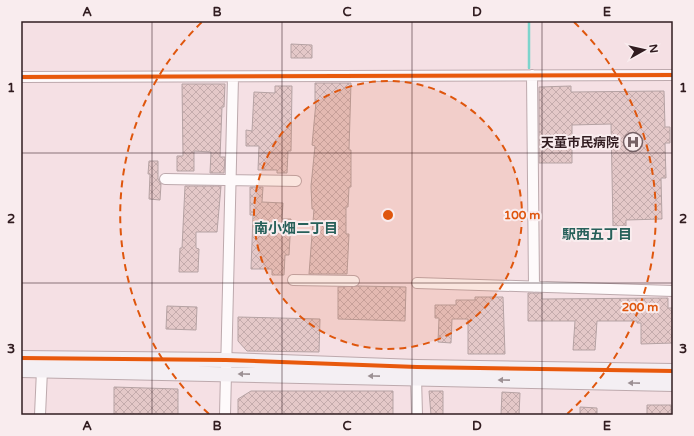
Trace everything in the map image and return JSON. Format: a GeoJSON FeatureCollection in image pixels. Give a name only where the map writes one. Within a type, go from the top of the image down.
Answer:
{"type":"FeatureCollection","features":[{"type":"Feature","properties":{"kind":"street"},"geometry":{"type":"LineString","coordinates":[[532,75],[534,287]]}},
{"type":"Feature","properties":{"kind":"street"},"geometry":{"type":"LineString","coordinates":[[21,77],[673,75]]}},
{"type":"Feature","properties":{"kind":"street"},"geometry":{"type":"LineString","coordinates":[[225,415],[233,77]]}},
{"type":"Feature","properties":{"kind":"street"},"geometry":{"type":"LineString","coordinates":[[165,179],[296,181]]}},
{"type":"Feature","properties":{"kind":"street"},"geometry":{"type":"LineString","coordinates":[[293,280],[354,281]]}},
{"type":"Feature","properties":{"kind":"street"},"geometry":{"type":"LineString","coordinates":[[417,283],[673,291]]}},
{"type":"Feature","properties":{"kind":"street"},"geometry":{"type":"LineString","coordinates":[[21,358],[226,366],[416,377],[673,384]]}},
{"type":"Feature","properties":{"kind":"street"},"geometry":{"type":"LineString","coordinates":[[21,370],[226,366],[673,371]]}},
{"type":"Feature","properties":{"kind":"street"},"geometry":{"type":"LineString","coordinates":[[40,415],[42,370]]}},
{"type":"Feature","properties":{"kind":"street"},"geometry":{"type":"LineString","coordinates":[[416,377],[417,415]]}},
{"type":"Feature","properties":{"kind":"building"},"geometry":{"type":"Polygon","coordinates":[[[291,44],[312,45],[312,58],[291,58],[291,44]]]}},
{"type":"Feature","properties":{"kind":"building"},"geometry":{"type":"Polygon","coordinates":[[[315,83],[351,83],[349,150],[351,150],[351,187],[349,187],[348,207],[346,207],[346,234],[349,234],[347,274],[309,274],[314,209],[312,209],[311,186],[315,146],[312,145],[316,102],[315,83]]]}},
{"type":"Feature","properties":{"kind":"building"},"geometry":{"type":"Polygon","coordinates":[[[182,84],[225,84],[224,107],[222,107],[220,157],[225,157],[224,173],[210,173],[211,152],[194,151],[194,171],[177,171],[177,156],[183,156],[182,84]]]}},
{"type":"Feature","properties":{"kind":"building"},"geometry":{"type":"Polygon","coordinates":[[[275,86],[292,86],[291,151],[288,151],[287,173],[277,173],[277,170],[258,170],[259,146],[246,146],[246,130],[252,131],[254,92],[275,93],[275,86]]]}},
{"type":"Feature","properties":{"kind":"building","name":"天童市民病院"},"geometry":{"type":"Polygon","coordinates":[[[571,86],[571,92],[664,91],[665,127],[670,127],[670,143],[665,143],[666,178],[661,178],[662,219],[626,220],[626,226],[613,226],[611,124],[572,125],[572,163],[539,163],[539,87],[571,86]]]}},
{"type":"Feature","properties":{"kind":"building"},"geometry":{"type":"Polygon","coordinates":[[[149,161],[158,161],[158,179],[161,184],[160,200],[149,199],[149,161]]]}},
{"type":"Feature","properties":{"kind":"building"},"geometry":{"type":"Polygon","coordinates":[[[185,186],[221,186],[217,232],[196,232],[196,248],[199,249],[198,272],[179,272],[180,248],[182,248],[185,186]]]}},
{"type":"Feature","properties":{"kind":"building"},"geometry":{"type":"Polygon","coordinates":[[[250,187],[263,187],[262,202],[283,203],[282,219],[291,219],[289,255],[285,255],[284,275],[272,275],[272,269],[251,269],[253,215],[250,215],[250,187]]]}},
{"type":"Feature","properties":{"kind":"building"},"geometry":{"type":"Polygon","coordinates":[[[338,287],[406,287],[405,321],[338,319],[338,287]]]}},
{"type":"Feature","properties":{"kind":"building"},"geometry":{"type":"Polygon","coordinates":[[[528,293],[542,293],[542,299],[668,298],[668,308],[673,308],[673,343],[641,344],[641,323],[637,323],[637,321],[597,321],[595,350],[573,350],[575,321],[528,321],[528,293]]]}},
{"type":"Feature","properties":{"kind":"building"},"geometry":{"type":"Polygon","coordinates":[[[475,297],[503,297],[505,354],[468,354],[468,319],[452,319],[451,343],[438,342],[439,318],[435,318],[435,305],[456,305],[456,300],[475,300],[475,297]]]}},
{"type":"Feature","properties":{"kind":"building"},"geometry":{"type":"Polygon","coordinates":[[[167,306],[197,307],[196,330],[166,329],[167,306]]]}},
{"type":"Feature","properties":{"kind":"building"},"geometry":{"type":"Polygon","coordinates":[[[238,317],[320,319],[319,352],[247,351],[238,341],[238,317]]]}},
{"type":"Feature","properties":{"kind":"building"},"geometry":{"type":"Polygon","coordinates":[[[114,387],[178,389],[178,415],[114,415],[114,387]]]}},
{"type":"Feature","properties":{"kind":"building"},"geometry":{"type":"Polygon","coordinates":[[[251,391],[393,391],[393,415],[238,415],[238,399],[251,391]]]}},
{"type":"Feature","properties":{"kind":"building"},"geometry":{"type":"Polygon","coordinates":[[[429,391],[443,391],[443,415],[431,415],[429,391]]]}},
{"type":"Feature","properties":{"kind":"building"},"geometry":{"type":"Polygon","coordinates":[[[502,392],[520,393],[519,415],[501,415],[502,392]]]}},
{"type":"Feature","properties":{"kind":"building"},"geometry":{"type":"Polygon","coordinates":[[[647,405],[671,405],[671,415],[647,415],[647,405]]]}},
{"type":"Feature","properties":{"kind":"building"},"geometry":{"type":"Polygon","coordinates":[[[580,407],[597,408],[597,415],[580,415],[580,407]]]}},
{"type":"Feature","properties":{"kind":"waterway"},"geometry":{"type":"LineString","coordinates":[[529,21],[529,68]]}},
{"type":"Feature","properties":{"kind":"cycle path"},"geometry":{"type":"LineString","coordinates":[[21,77],[673,75]]}},
{"type":"Feature","properties":{"kind":"cycle path"},"geometry":{"type":"LineString","coordinates":[[21,358],[226,360],[417,367],[673,371]]}},
{"type":"Feature","properties":{"kind":"place","name":"天童市民病院"},"geometry":{"type":"Point","coordinates":[633,142]}},
{"type":"Feature","properties":{"kind":"district","name":"南小畑二丁目"},"geometry":{"type":"Point","coordinates":[296,228]}},
{"type":"Feature","properties":{"kind":"district","name":"駅西五丁目"},"geometry":{"type":"Point","coordinates":[597,234]}}]}
